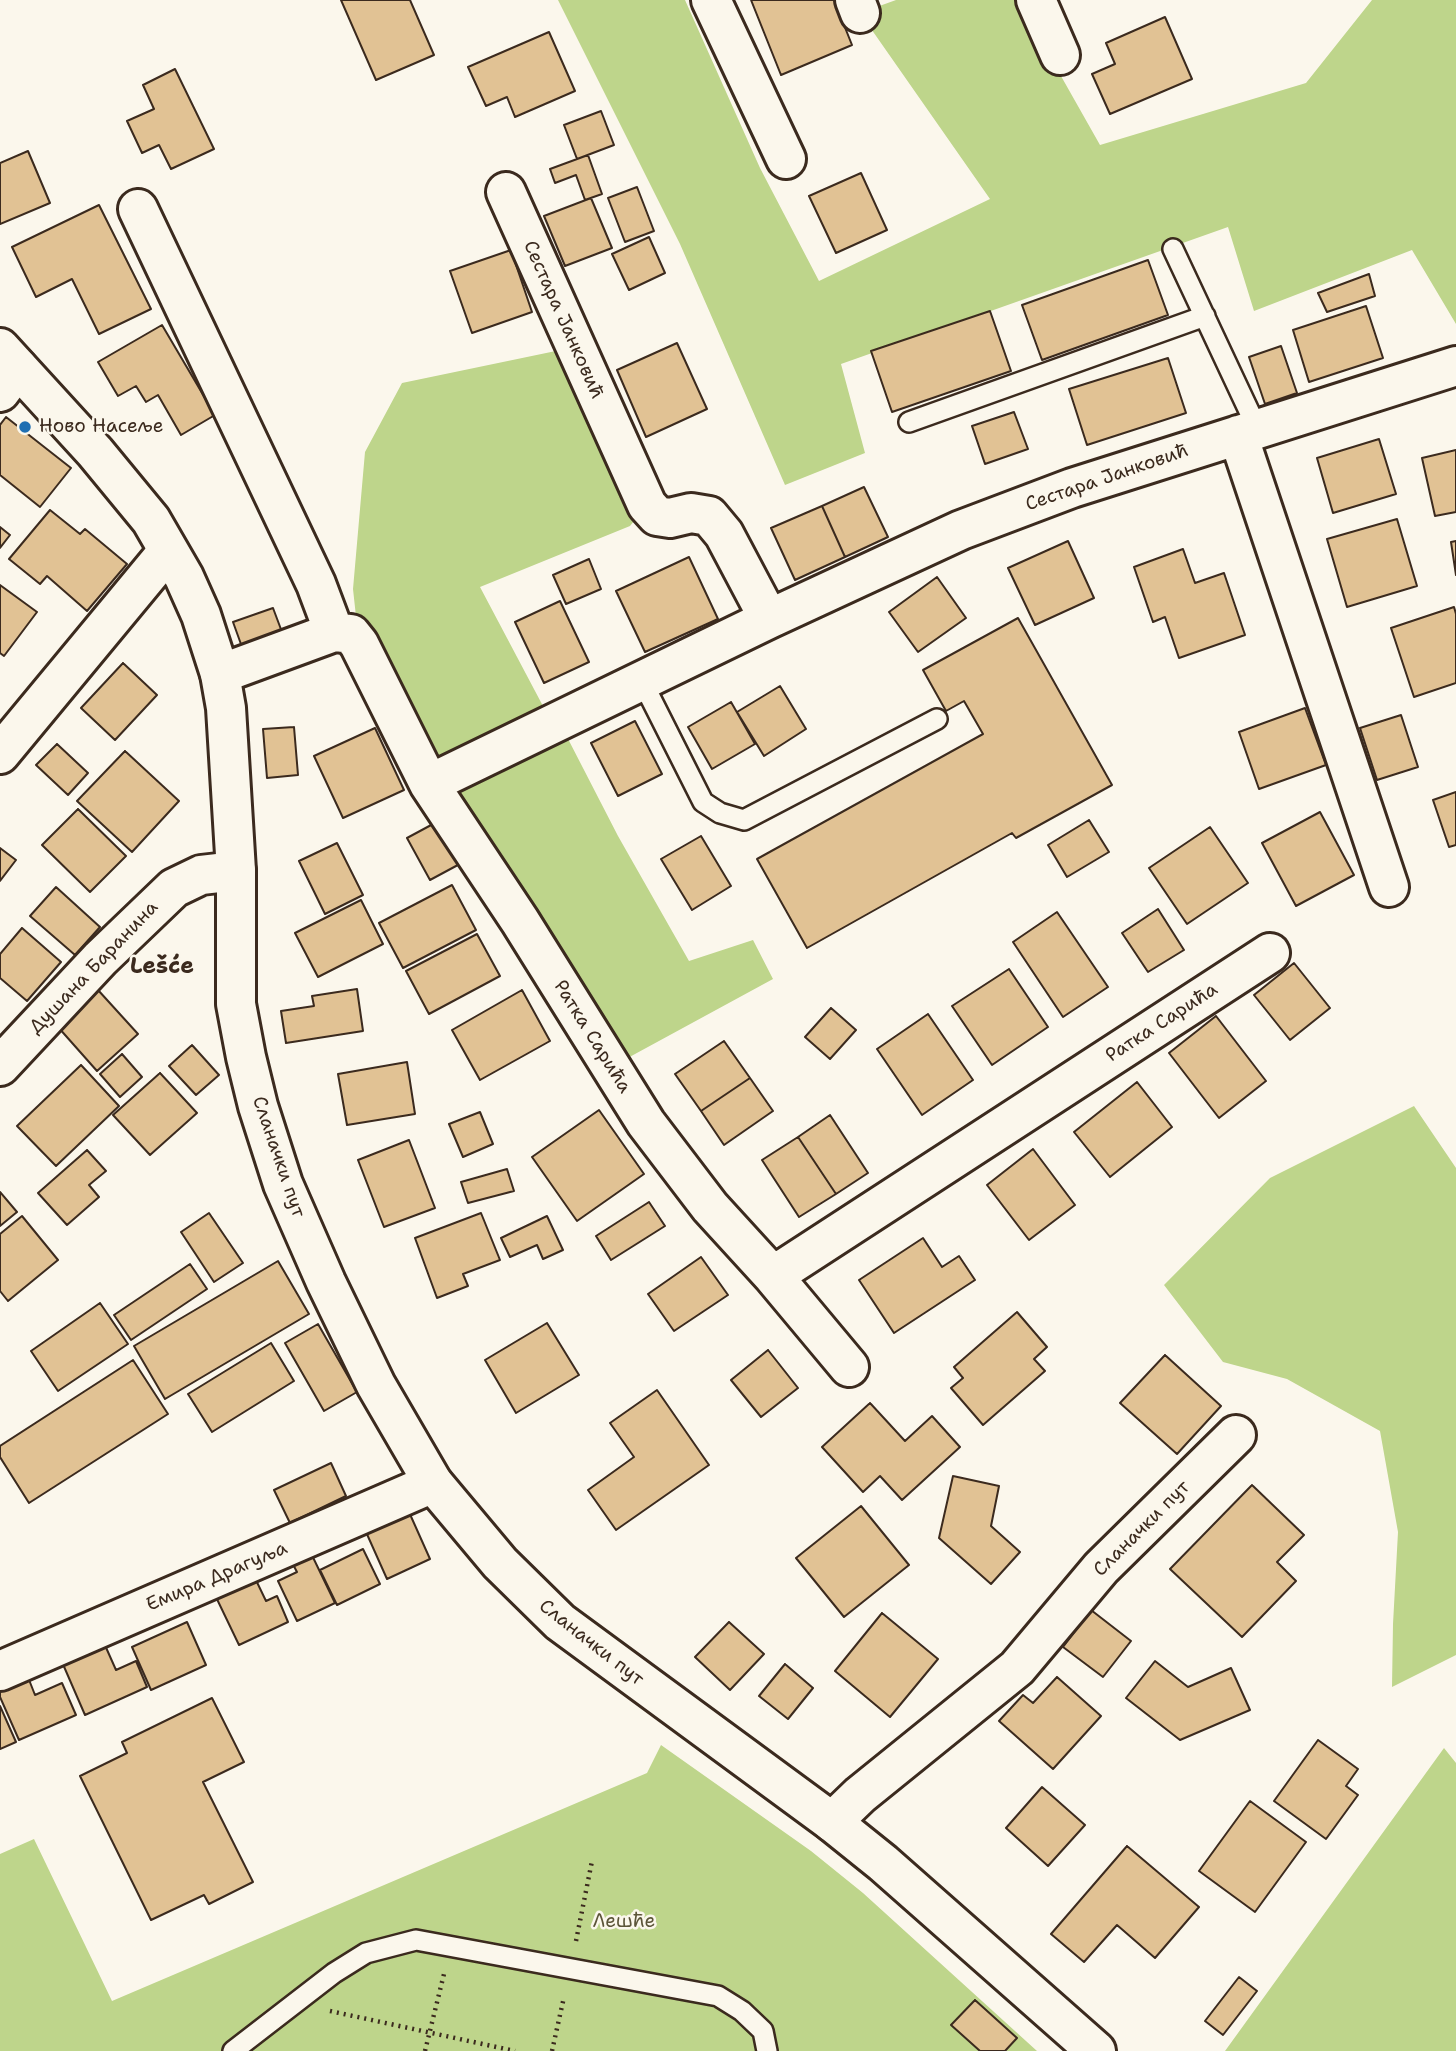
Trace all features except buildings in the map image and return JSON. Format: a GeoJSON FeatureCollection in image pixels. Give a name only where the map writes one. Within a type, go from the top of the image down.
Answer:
{"type":"FeatureCollection","features":[{"type":"Feature","properties":{"kind":"street"},"geometry":{"type":"LineString","coordinates":[[712,0],[786,159]]}},
{"type":"Feature","properties":{"kind":"street"},"geometry":{"type":"LineString","coordinates":[[1036,0],[1060,55]]}},
{"type":"Feature","properties":{"kind":"street","name":"Сестара Јанковић"},"geometry":{"type":"LineString","coordinates":[[506,192],[647,505],[656,516],[670,518],[691,513],[709,516],[724,534],[769,619]]}},
{"type":"Feature","properties":{"kind":"street"},"geometry":{"type":"LineString","coordinates":[[138,209],[316,584],[334,632],[220,674]]}},
{"type":"Feature","properties":{"kind":"street","name":"Сестара Јанковић"},"geometry":{"type":"LineString","coordinates":[[429,784],[769,619],[961,530],[1072,488],[1456,366]]}},
{"type":"Feature","properties":{"kind":"street","name":"Сланачки пут"},"geometry":{"type":"LineString","coordinates":[[6,369],[128,490],[150,520],[201,615],[220,674],[230,761],[236,870],[236,1004],[246,1057],[284,1184],[326,1282],[376,1385],[433,1483],[492,1554],[560,1622],[832,1822],[931,1904],[1096,2051]]}},
{"type":"Feature","properties":{"kind":"street"},"geometry":{"type":"LineString","coordinates":[[1248,431],[1389,887]]}},
{"type":"Feature","properties":{"kind":"street"},"geometry":{"type":"LineString","coordinates":[[0,754],[168,551]]}},
{"type":"Feature","properties":{"kind":"street","name":"Ратка Сарића"},"geometry":{"type":"LineString","coordinates":[[334,632],[351,635],[359,644],[429,784],[520,921],[646,1123],[710,1207],[773,1276],[849,1367]]}},
{"type":"Feature","properties":{"kind":"street","name":"Душана Баранина"},"geometry":{"type":"LineString","coordinates":[[0,1066],[100,959],[174,888],[201,875],[236,870]]}},
{"type":"Feature","properties":{"kind":"street","name":"Ратка Сарића"},"geometry":{"type":"LineString","coordinates":[[773,1276],[1270,953]]}},
{"type":"Feature","properties":{"kind":"street","name":"Сланачки пут"},"geometry":{"type":"LineString","coordinates":[[832,1822],[860,1794],[1017,1668],[1101,1568],[1236,1435]]}},
{"type":"Feature","properties":{"kind":"street","name":"Емира Драгуља"},"geometry":{"type":"LineString","coordinates":[[0,1671],[433,1483]]}},
{"type":"Feature","properties":{"kind":"lane"},"geometry":{"type":"LineString","coordinates":[[1173,248],[1205,316],[1248,431]]}},
{"type":"Feature","properties":{"kind":"lane"},"geometry":{"type":"LineString","coordinates":[[909,422],[1205,316]]}},
{"type":"Feature","properties":{"kind":"lane"},"geometry":{"type":"LineString","coordinates":[[642,681],[703,802],[720,813],[744,820],[937,719]]}},
{"type":"Feature","properties":{"kind":"lane"},"geometry":{"type":"LineString","coordinates":[[233,2051],[334,1973],[366,1954],[416,1941],[718,1996],[742,2011],[763,2031],[767,2051]]}},
{"type":"Feature","properties":{"kind":"path"},"geometry":{"type":"LineString","coordinates":[[425,2051],[450,1947]]}},
{"type":"Feature","properties":{"kind":"path"},"geometry":{"type":"LineString","coordinates":[[295,2003],[515,2051]]}},
{"type":"Feature","properties":{"kind":"green space"},"geometry":{"type":"Polygon","coordinates":[[[558,0],[685,0],[760,168],[819,281],[990,199],[860,13],[896,0],[1018,0],[1100,145],[1306,83],[1372,0],[1456,0],[1456,324],[1412,250],[1254,311],[1228,227],[841,364],[865,453],[785,485],[680,244],[558,0]]]}},
{"type":"Feature","properties":{"kind":"green space"},"geometry":{"type":"Polygon","coordinates":[[[575,347],[647,505],[630,526],[480,587],[553,725],[429,784],[359,644],[353,589],[365,452],[402,383],[575,347]]]}},
{"type":"Feature","properties":{"kind":"green space"},"geometry":{"type":"Polygon","coordinates":[[[566,735],[618,836],[689,961],[753,940],[773,979],[624,1060],[456,791],[566,735]]]}},
{"type":"Feature","properties":{"kind":"green space"},"geometry":{"type":"Polygon","coordinates":[[[1414,1106],[1456,1168],[1456,1655],[1392,1687],[1398,1532],[1380,1431],[1287,1379],[1223,1362],[1164,1285],[1270,1178],[1414,1106]]]}},
{"type":"Feature","properties":{"kind":"green space","name":"Лешће"},"geometry":{"type":"Polygon","coordinates":[[[661,1745],[811,1851],[863,1893],[1037,2051],[0,2051],[0,1854],[34,1839],[112,2001],[647,1773],[661,1745]]]}},
{"type":"Feature","properties":{"kind":"green space"},"geometry":{"type":"Polygon","coordinates":[[[1444,1748],[1456,1763],[1456,2051],[1225,2051],[1444,1748]]]}},
{"type":"Feature","properties":{"kind":"place","name":"Ново Насеље"},"geometry":{"type":"Point","coordinates":[25,427]}},
{"type":"Feature","properties":{"kind":"district","name":"Lešće"},"geometry":{"type":"Point","coordinates":[162,967]}}]}
